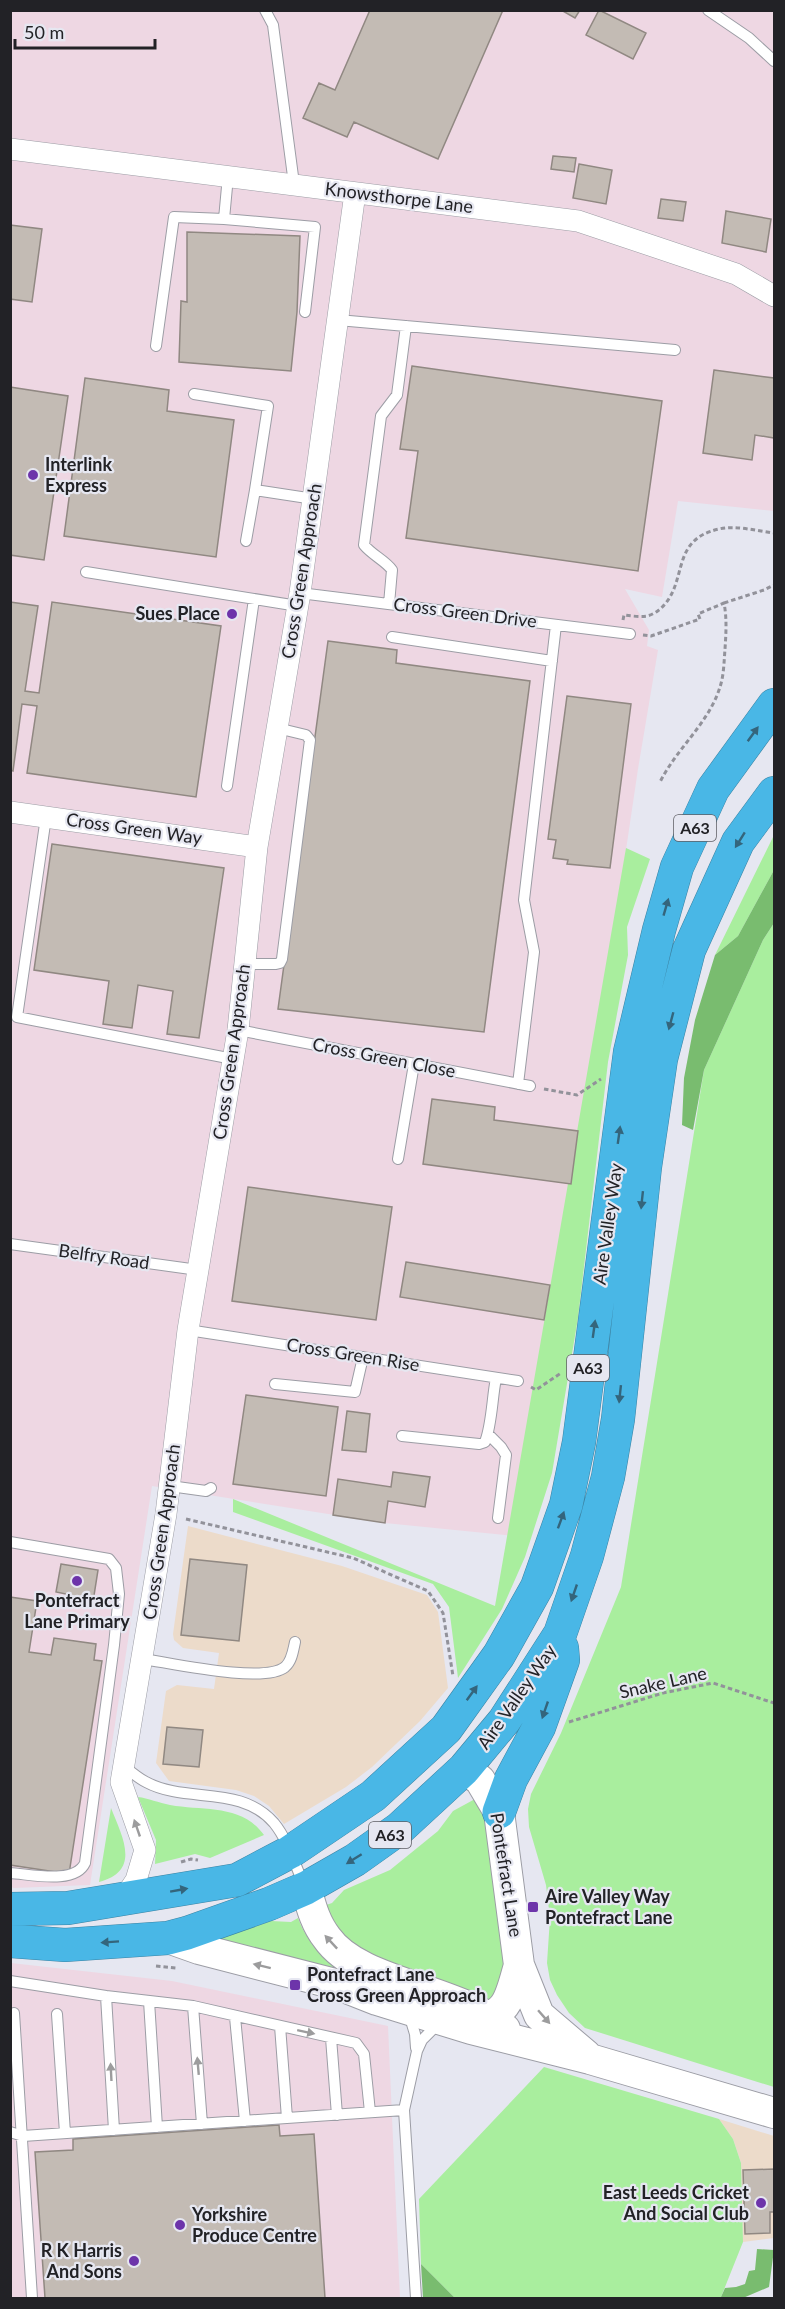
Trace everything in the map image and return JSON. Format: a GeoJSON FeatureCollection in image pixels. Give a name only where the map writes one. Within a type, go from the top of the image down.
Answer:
{"type":"FeatureCollection","features":[{"type":"Feature","properties":{"kind":"highway","name":"Aire Valley Way"},"geometry":{"type":"LineString","coordinates":[[436,1739],[446,1729],[499,1655],[537,1587],[566,1505],[579,1442],[630,1052],[659,930],[677,867],[713,789],[774,705]]}},
{"type":"Feature","properties":{"kind":"highway","name":"Aire Valley Way"},"geometry":{"type":"LineString","coordinates":[[464,1769],[504,1722],[560,1634],[587,1556],[608,1477],[618,1419],[645,1167],[661,1059],[689,950],[738,842],[774,793]]}},
{"type":"Feature","properties":{"kind":"highway","name":"A63"},"geometry":{"type":"LineString","coordinates":[[499,1812],[511,1779],[539,1727],[563,1660],[560,1634]]}},
{"type":"Feature","properties":{"kind":"highway","name":"Pontefract Lane"},"geometry":{"type":"LineString","coordinates":[[10,1941],[65,1945],[168,1938],[187,1934],[270,1904],[302,1861],[436,1739]]}},
{"type":"Feature","properties":{"kind":"highway","name":"A63"},"geometry":{"type":"LineString","coordinates":[[10,1909],[68,1908],[122,1901],[237,1880],[261,1883],[366,1826],[423,1781],[442,1770],[464,1769]]}},
{"type":"Feature","properties":{"kind":"street","name":"Knowsthorpe Lane"},"geometry":{"type":"LineString","coordinates":[[10,149],[578,221],[736,274],[774,296]]}},
{"type":"Feature","properties":{"kind":"street","name":"Cross Green Approach"},"geometry":{"type":"LineString","coordinates":[[122,1901],[136,1880],[145,1850],[121,1782],[166,1514],[188,1330],[238,1030],[257,847],[314,499],[355,193]]}},
{"type":"Feature","properties":{"kind":"street","name":"Cross Green Way"},"geometry":{"type":"LineString","coordinates":[[10,812],[257,847]]}},
{"type":"Feature","properties":{"kind":"street","name":"Pontefract Lane"},"geometry":{"type":"LineString","coordinates":[[464,1769],[480,1780],[499,1812],[519,1965],[540,2015],[590,2059]]}},
{"type":"Feature","properties":{"kind":"street"},"geometry":{"type":"LineString","coordinates":[[302,1861],[315,1919],[328,1940],[347,1958],[380,1973],[457,2000],[470,2023],[508,2002],[519,1965]]}},
{"type":"Feature","properties":{"kind":"street","name":"Pontefract Lane"},"geometry":{"type":"LineString","coordinates":[[168,1938],[199,1949],[339,1985],[408,2010],[470,2023],[519,2041],[590,2059],[774,2113]]}},
{"type":"Feature","properties":{"kind":"lane"},"geometry":{"type":"LineString","coordinates":[[265,10],[273,25],[294,184]]}},
{"type":"Feature","properties":{"kind":"lane"},"geometry":{"type":"LineString","coordinates":[[708,10],[748,38],[774,61]]}},
{"type":"Feature","properties":{"kind":"lane"},"geometry":{"type":"LineString","coordinates":[[224,219],[228,176]]}},
{"type":"Feature","properties":{"kind":"lane"},"geometry":{"type":"LineString","coordinates":[[156,346],[174,217],[315,227],[306,312]]}},
{"type":"Feature","properties":{"kind":"lane"},"geometry":{"type":"LineString","coordinates":[[338,320],[675,351]]}},
{"type":"Feature","properties":{"kind":"lane"},"geometry":{"type":"LineString","coordinates":[[389,604],[392,570],[390,566],[371,554],[364,545],[381,416],[397,395],[406,326]]}},
{"type":"Feature","properties":{"kind":"lane"},"geometry":{"type":"LineString","coordinates":[[194,394],[268,406],[246,541]]}},
{"type":"Feature","properties":{"kind":"lane"},"geometry":{"type":"LineString","coordinates":[[255,490],[314,499]]}},
{"type":"Feature","properties":{"kind":"lane","name":"Cross Green Drive"},"geometry":{"type":"LineString","coordinates":[[87,572],[254,599],[389,604],[625,633]]}},
{"type":"Feature","properties":{"kind":"lane"},"geometry":{"type":"LineString","coordinates":[[227,786],[254,599]]}},
{"type":"Feature","properties":{"kind":"lane"},"geometry":{"type":"LineString","coordinates":[[518,1084],[534,952],[524,900],[556,625]]}},
{"type":"Feature","properties":{"kind":"lane"},"geometry":{"type":"LineString","coordinates":[[392,637],[552,661]]}},
{"type":"Feature","properties":{"kind":"lane"},"geometry":{"type":"LineString","coordinates":[[245,964],[276,964],[282,959],[310,740],[306,735],[277,728]]}},
{"type":"Feature","properties":{"kind":"lane"},"geometry":{"type":"LineString","coordinates":[[46,817],[17,1017],[233,1059]]}},
{"type":"Feature","properties":{"kind":"lane","name":"Cross Green Close"},"geometry":{"type":"LineString","coordinates":[[238,1030],[530,1086]]}},
{"type":"Feature","properties":{"kind":"lane"},"geometry":{"type":"LineString","coordinates":[[398,1160],[414,1064]]}},
{"type":"Feature","properties":{"kind":"lane","name":"Belfry Road"},"geometry":{"type":"LineString","coordinates":[[10,1244],[198,1270]]}},
{"type":"Feature","properties":{"kind":"lane","name":"Cross Green Rise"},"geometry":{"type":"LineString","coordinates":[[188,1330],[518,1381]]}},
{"type":"Feature","properties":{"kind":"lane"},"geometry":{"type":"LineString","coordinates":[[275,1384],[356,1392],[363,1357]]}},
{"type":"Feature","properties":{"kind":"lane"},"geometry":{"type":"LineString","coordinates":[[402,1436],[479,1444],[485,1442],[496,1378]]}},
{"type":"Feature","properties":{"kind":"lane"},"geometry":{"type":"LineString","coordinates":[[488,1434],[506,1455],[498,1518]]}},
{"type":"Feature","properties":{"kind":"lane"},"geometry":{"type":"LineString","coordinates":[[170,1486],[206,1491],[211,1488]]}},
{"type":"Feature","properties":{"kind":"lane"},"geometry":{"type":"LineString","coordinates":[[10,1542],[109,1559],[116,1568],[118,1594],[114,1645],[85,1863],[82,1870],[71,1876],[10,1873]]}},
{"type":"Feature","properties":{"kind":"lane"},"geometry":{"type":"LineString","coordinates":[[143,1659],[217,1671],[254,1674],[279,1671],[287,1666],[295,1642]]}},
{"type":"Feature","properties":{"kind":"lane"},"geometry":{"type":"LineString","coordinates":[[124,1766],[147,1783],[163,1788],[214,1795],[251,1804],[276,1824],[302,1861]]}},
{"type":"Feature","properties":{"kind":"lane"},"geometry":{"type":"LineString","coordinates":[[10,1982],[193,2006],[356,2043],[364,2054],[370,2112]]}},
{"type":"Feature","properties":{"kind":"lane"},"geometry":{"type":"LineString","coordinates":[[106,1996],[114,2130]]}},
{"type":"Feature","properties":{"kind":"lane"},"geometry":{"type":"LineString","coordinates":[[148,2001],[157,2127]]}},
{"type":"Feature","properties":{"kind":"lane"},"geometry":{"type":"LineString","coordinates":[[193,2006],[202,2124]]}},
{"type":"Feature","properties":{"kind":"lane"},"geometry":{"type":"LineString","coordinates":[[408,2010],[417,2051]]}},
{"type":"Feature","properties":{"kind":"lane"},"geometry":{"type":"LineString","coordinates":[[14,2013],[32,2298]]}},
{"type":"Feature","properties":{"kind":"lane"},"geometry":{"type":"LineString","coordinates":[[57,2014],[65,2133]]}},
{"type":"Feature","properties":{"kind":"lane"},"geometry":{"type":"LineString","coordinates":[[235,2017],[245,2121]]}},
{"type":"Feature","properties":{"kind":"lane"},"geometry":{"type":"LineString","coordinates":[[416,2298],[404,2110],[417,2051],[422,2040],[434,2028],[470,2023]]}},
{"type":"Feature","properties":{"kind":"lane"},"geometry":{"type":"LineString","coordinates":[[280,2026],[287,2118]]}},
{"type":"Feature","properties":{"kind":"lane"},"geometry":{"type":"LineString","coordinates":[[331,2038],[337,2115]]}},
{"type":"Feature","properties":{"kind":"lane"},"geometry":{"type":"LineString","coordinates":[[10,2132],[22,2136],[404,2110]]}},
{"type":"Feature","properties":{"kind":"path"},"geometry":{"type":"LineString","coordinates":[[774,533],[722,528],[705,533],[692,544],[681,559],[675,589],[669,602],[649,616],[624,615],[625,633],[651,636],[700,619],[698,614],[774,585]]}},
{"type":"Feature","properties":{"kind":"path"},"geometry":{"type":"LineString","coordinates":[[660,782],[668,766],[710,710],[721,686],[726,633],[724,603]]}},
{"type":"Feature","properties":{"kind":"path"},"geometry":{"type":"LineString","coordinates":[[530,1086],[577,1095],[603,1077]]}},
{"type":"Feature","properties":{"kind":"path"},"geometry":{"type":"LineString","coordinates":[[518,1381],[536,1390],[590,1354]]}},
{"type":"Feature","properties":{"kind":"path"},"geometry":{"type":"LineString","coordinates":[[166,1514],[353,1558],[428,1591],[443,1613],[454,1680]]}},
{"type":"Feature","properties":{"kind":"path","name":"Snake Lane"},"geometry":{"type":"LineString","coordinates":[[567,1722],[663,1693],[713,1683],[774,1704]]}},
{"type":"Feature","properties":{"kind":"shaded area"},"geometry":{"type":"Polygon","coordinates":[[[11,11],[774,11],[774,511],[678,501],[662,597],[625,589],[649,630],[647,646],[658,650],[638,769],[524,1537],[385,1523],[152,1486],[90,1885],[14,1888],[11,1887],[11,11]]]}},
{"type":"Feature","properties":{"kind":"shaded area"},"geometry":{"type":"Polygon","coordinates":[[[188,1526],[342,1566],[427,1595],[438,1612],[448,1688],[420,1721],[372,1767],[346,1787],[284,1824],[269,1806],[254,1796],[236,1790],[169,1781],[156,1763],[166,1691],[177,1685],[214,1689],[219,1653],[183,1648],[174,1640],[188,1526]]]}},
{"type":"Feature","properties":{"kind":"shaded area"},"geometry":{"type":"Polygon","coordinates":[[[11,1963],[172,1981],[388,2026],[400,2298],[11,2298],[11,1963]]]}},
{"type":"Feature","properties":{"kind":"shaded area"},"geometry":{"type":"Polygon","coordinates":[[[719,2119],[774,2136],[774,2238],[743,2242],[741,2163],[733,2139],[719,2119]]]}},
{"type":"Feature","properties":{"kind":"green space"},"geometry":{"type":"Polygon","coordinates":[[[774,835],[774,870],[738,936],[715,955],[774,835]]]}},
{"type":"Feature","properties":{"kind":"green space"},"geometry":{"type":"Polygon","coordinates":[[[626,848],[650,859],[627,927],[628,955],[608,1062],[578,1318],[552,1473],[525,1557],[502,1609],[458,1678],[449,1607],[433,1584],[233,1512],[233,1499],[495,1606],[626,848]]]}},
{"type":"Feature","properties":{"kind":"green space"},"geometry":{"type":"Polygon","coordinates":[[[774,870],[774,923],[763,940],[704,1070],[693,1130],[682,1125],[684,1078],[695,1020],[715,955],[738,936],[774,870]]]}},
{"type":"Feature","properties":{"kind":"green space"},"geometry":{"type":"Polygon","coordinates":[[[774,923],[774,2087],[585,2028],[569,2013],[550,1980],[547,1963],[550,1918],[546,1885],[529,1827],[528,1809],[531,1794],[561,1733],[621,1587],[704,1070],[763,940],[774,923]]]}},
{"type":"Feature","properties":{"kind":"green space"},"geometry":{"type":"Polygon","coordinates":[[[138,1797],[170,1805],[234,1813],[255,1825],[264,1835],[210,1858],[195,1854],[155,1864],[156,1840],[138,1797]]]}},
{"type":"Feature","properties":{"kind":"green space"},"geometry":{"type":"Polygon","coordinates":[[[475,1799],[486,1808],[508,1976],[489,2004],[377,1961],[345,1938],[323,1906],[332,1903],[344,1890],[390,1870],[438,1831],[453,1811],[475,1799]]]}},
{"type":"Feature","properties":{"kind":"green space"},"geometry":{"type":"Polygon","coordinates":[[[111,1808],[123,1841],[125,1861],[121,1870],[112,1877],[99,1882],[111,1808]]]}},
{"type":"Feature","properties":{"kind":"green space"},"geometry":{"type":"Polygon","coordinates":[[[298,1918],[314,1947],[339,1970],[209,1942],[271,1921],[291,1922],[298,1918]]]}},
{"type":"Feature","properties":{"kind":"green space"},"geometry":{"type":"Polygon","coordinates":[[[544,2067],[719,2119],[733,2139],[741,2163],[743,2242],[721,2297],[455,2298],[421,2264],[419,2199],[544,2067]]]}},
{"type":"Feature","properties":{"kind":"green space"},"geometry":{"type":"Polygon","coordinates":[[[757,2249],[774,2250],[769,2287],[743,2298],[718,2298],[721,2297],[725,2288],[745,2284],[749,2271],[755,2270],[757,2249]]]}},
{"type":"Feature","properties":{"kind":"green space"},"geometry":{"type":"Polygon","coordinates":[[[421,2264],[455,2298],[423,2298],[421,2264]]]}},
{"type":"Feature","properties":{"kind":"building"},"geometry":{"type":"Polygon","coordinates":[[[370,10],[503,10],[438,159],[354,122],[347,137],[303,118],[319,83],[335,90],[370,10]]]}},
{"type":"Feature","properties":{"kind":"building"},"geometry":{"type":"Polygon","coordinates":[[[561,10],[580,10],[575,18],[561,10]]]}},
{"type":"Feature","properties":{"kind":"building"},"geometry":{"type":"Polygon","coordinates":[[[599,10],[646,33],[633,59],[586,35],[599,10]]]}},
{"type":"Feature","properties":{"kind":"building"},"geometry":{"type":"Polygon","coordinates":[[[553,156],[576,158],[574,172],[551,169],[553,156]]]}},
{"type":"Feature","properties":{"kind":"building"},"geometry":{"type":"Polygon","coordinates":[[[579,164],[612,170],[606,204],[573,198],[579,164]]]}},
{"type":"Feature","properties":{"kind":"building"},"geometry":{"type":"Polygon","coordinates":[[[661,199],[686,202],[683,221],[658,218],[661,199]]]}},
{"type":"Feature","properties":{"kind":"building"},"geometry":{"type":"Polygon","coordinates":[[[726,211],[771,219],[766,252],[722,243],[726,211]]]}},
{"type":"Feature","properties":{"kind":"building"},"geometry":{"type":"Polygon","coordinates":[[[10,225],[42,229],[32,302],[10,299],[10,225]]]}},
{"type":"Feature","properties":{"kind":"building"},"geometry":{"type":"Polygon","coordinates":[[[187,232],[300,236],[297,312],[291,371],[179,362],[181,301],[187,302],[187,232]]]}},
{"type":"Feature","properties":{"kind":"building"},"geometry":{"type":"Polygon","coordinates":[[[412,366],[662,401],[638,571],[406,538],[418,451],[400,449],[412,366]]]}},
{"type":"Feature","properties":{"kind":"building"},"geometry":{"type":"Polygon","coordinates":[[[714,370],[774,378],[774,438],[755,435],[752,460],[703,453],[714,370]]]}},
{"type":"Feature","properties":{"kind":"building"},"geometry":{"type":"Polygon","coordinates":[[[85,378],[169,390],[167,411],[234,420],[216,557],[64,536],[85,378]]]}},
{"type":"Feature","properties":{"kind":"building","name":"Interlink Express"},"geometry":{"type":"Polygon","coordinates":[[[10,387],[68,396],[44,560],[10,555],[10,387]]]}},
{"type":"Feature","properties":{"kind":"building"},"geometry":{"type":"Polygon","coordinates":[[[10,602],[38,606],[25,691],[39,693],[52,602],[221,626],[196,797],[27,773],[37,706],[22,704],[13,771],[10,770],[10,602]]]}},
{"type":"Feature","properties":{"kind":"building"},"geometry":{"type":"Polygon","coordinates":[[[328,641],[397,650],[396,663],[530,681],[484,1032],[278,1009],[328,641]]]}},
{"type":"Feature","properties":{"kind":"building"},"geometry":{"type":"Polygon","coordinates":[[[567,696],[631,704],[610,868],[567,864],[568,860],[553,858],[556,840],[548,839],[567,696]]]}},
{"type":"Feature","properties":{"kind":"building"},"geometry":{"type":"Polygon","coordinates":[[[52,844],[224,868],[199,1038],[167,1034],[173,991],[138,985],[132,1028],[103,1024],[109,981],[34,970],[52,844]]]}},
{"type":"Feature","properties":{"kind":"building"},"geometry":{"type":"Polygon","coordinates":[[[432,1099],[495,1107],[494,1120],[578,1131],[571,1184],[423,1164],[432,1099]]]}},
{"type":"Feature","properties":{"kind":"building"},"geometry":{"type":"Polygon","coordinates":[[[248,1187],[392,1207],[376,1320],[232,1301],[248,1187]]]}},
{"type":"Feature","properties":{"kind":"building"},"geometry":{"type":"Polygon","coordinates":[[[406,1262],[550,1285],[544,1320],[400,1297],[406,1262]]]}},
{"type":"Feature","properties":{"kind":"building"},"geometry":{"type":"Polygon","coordinates":[[[246,1395],[338,1407],[326,1496],[233,1484],[246,1395]]]}},
{"type":"Feature","properties":{"kind":"building"},"geometry":{"type":"Polygon","coordinates":[[[347,1411],[370,1414],[366,1452],[342,1450],[347,1411]]]}},
{"type":"Feature","properties":{"kind":"building"},"geometry":{"type":"Polygon","coordinates":[[[393,1472],[430,1477],[425,1507],[388,1501],[385,1523],[333,1515],[338,1479],[391,1487],[393,1472]]]}},
{"type":"Feature","properties":{"kind":"building"},"geometry":{"type":"Polygon","coordinates":[[[190,1559],[247,1565],[239,1641],[181,1635],[190,1559]]]}},
{"type":"Feature","properties":{"kind":"building","name":"Pontefract Lane Primary"},"geometry":{"type":"Polygon","coordinates":[[[61,1564],[98,1570],[92,1608],[70,1604],[71,1595],[56,1592],[61,1564]]]}},
{"type":"Feature","properties":{"kind":"building"},"geometry":{"type":"Polygon","coordinates":[[[10,1597],[37,1601],[29,1652],[51,1655],[54,1638],[96,1644],[94,1660],[102,1661],[69,1874],[10,1865],[10,1597]]]}},
{"type":"Feature","properties":{"kind":"building"},"geometry":{"type":"Polygon","coordinates":[[[167,1727],[203,1730],[199,1767],[163,1764],[167,1727]]]}},
{"type":"Feature","properties":{"kind":"building","name":"Yorkshire Produce Centre"},"geometry":{"type":"Polygon","coordinates":[[[279,2125],[280,2136],[314,2134],[325,2298],[45,2298],[35,2152],[73,2150],[73,2139],[279,2125]]]}},
{"type":"Feature","properties":{"kind":"building"},"geometry":{"type":"Polygon","coordinates":[[[774,2169],[774,2212],[770,2212],[770,2233],[745,2234],[743,2170],[774,2169]]]}},
{"type":"Feature","properties":{"kind":"place","name":"Interlink Express"},"geometry":{"type":"Point","coordinates":[33,475]}},
{"type":"Feature","properties":{"kind":"place","name":"Sues Place"},"geometry":{"type":"Point","coordinates":[232,614]}},
{"type":"Feature","properties":{"kind":"place","name":"Pontefract Lane Primary"},"geometry":{"type":"Point","coordinates":[77,1581]}},
{"type":"Feature","properties":{"kind":"place","name":"Aire Valley Way Pontefract Lane"},"geometry":{"type":"Point","coordinates":[533,1907]}},
{"type":"Feature","properties":{"kind":"place","name":"Pontefract Lane Cross Green Approach"},"geometry":{"type":"Point","coordinates":[295,1985]}},
{"type":"Feature","properties":{"kind":"place","name":"East Leeds Cricket And Social Club"},"geometry":{"type":"Point","coordinates":[761,2203]}},
{"type":"Feature","properties":{"kind":"place","name":"Yorkshire Produce Centre"},"geometry":{"type":"Point","coordinates":[180,2225]}},
{"type":"Feature","properties":{"kind":"place","name":"R K Harris And Sons"},"geometry":{"type":"Point","coordinates":[134,2261]}}]}
